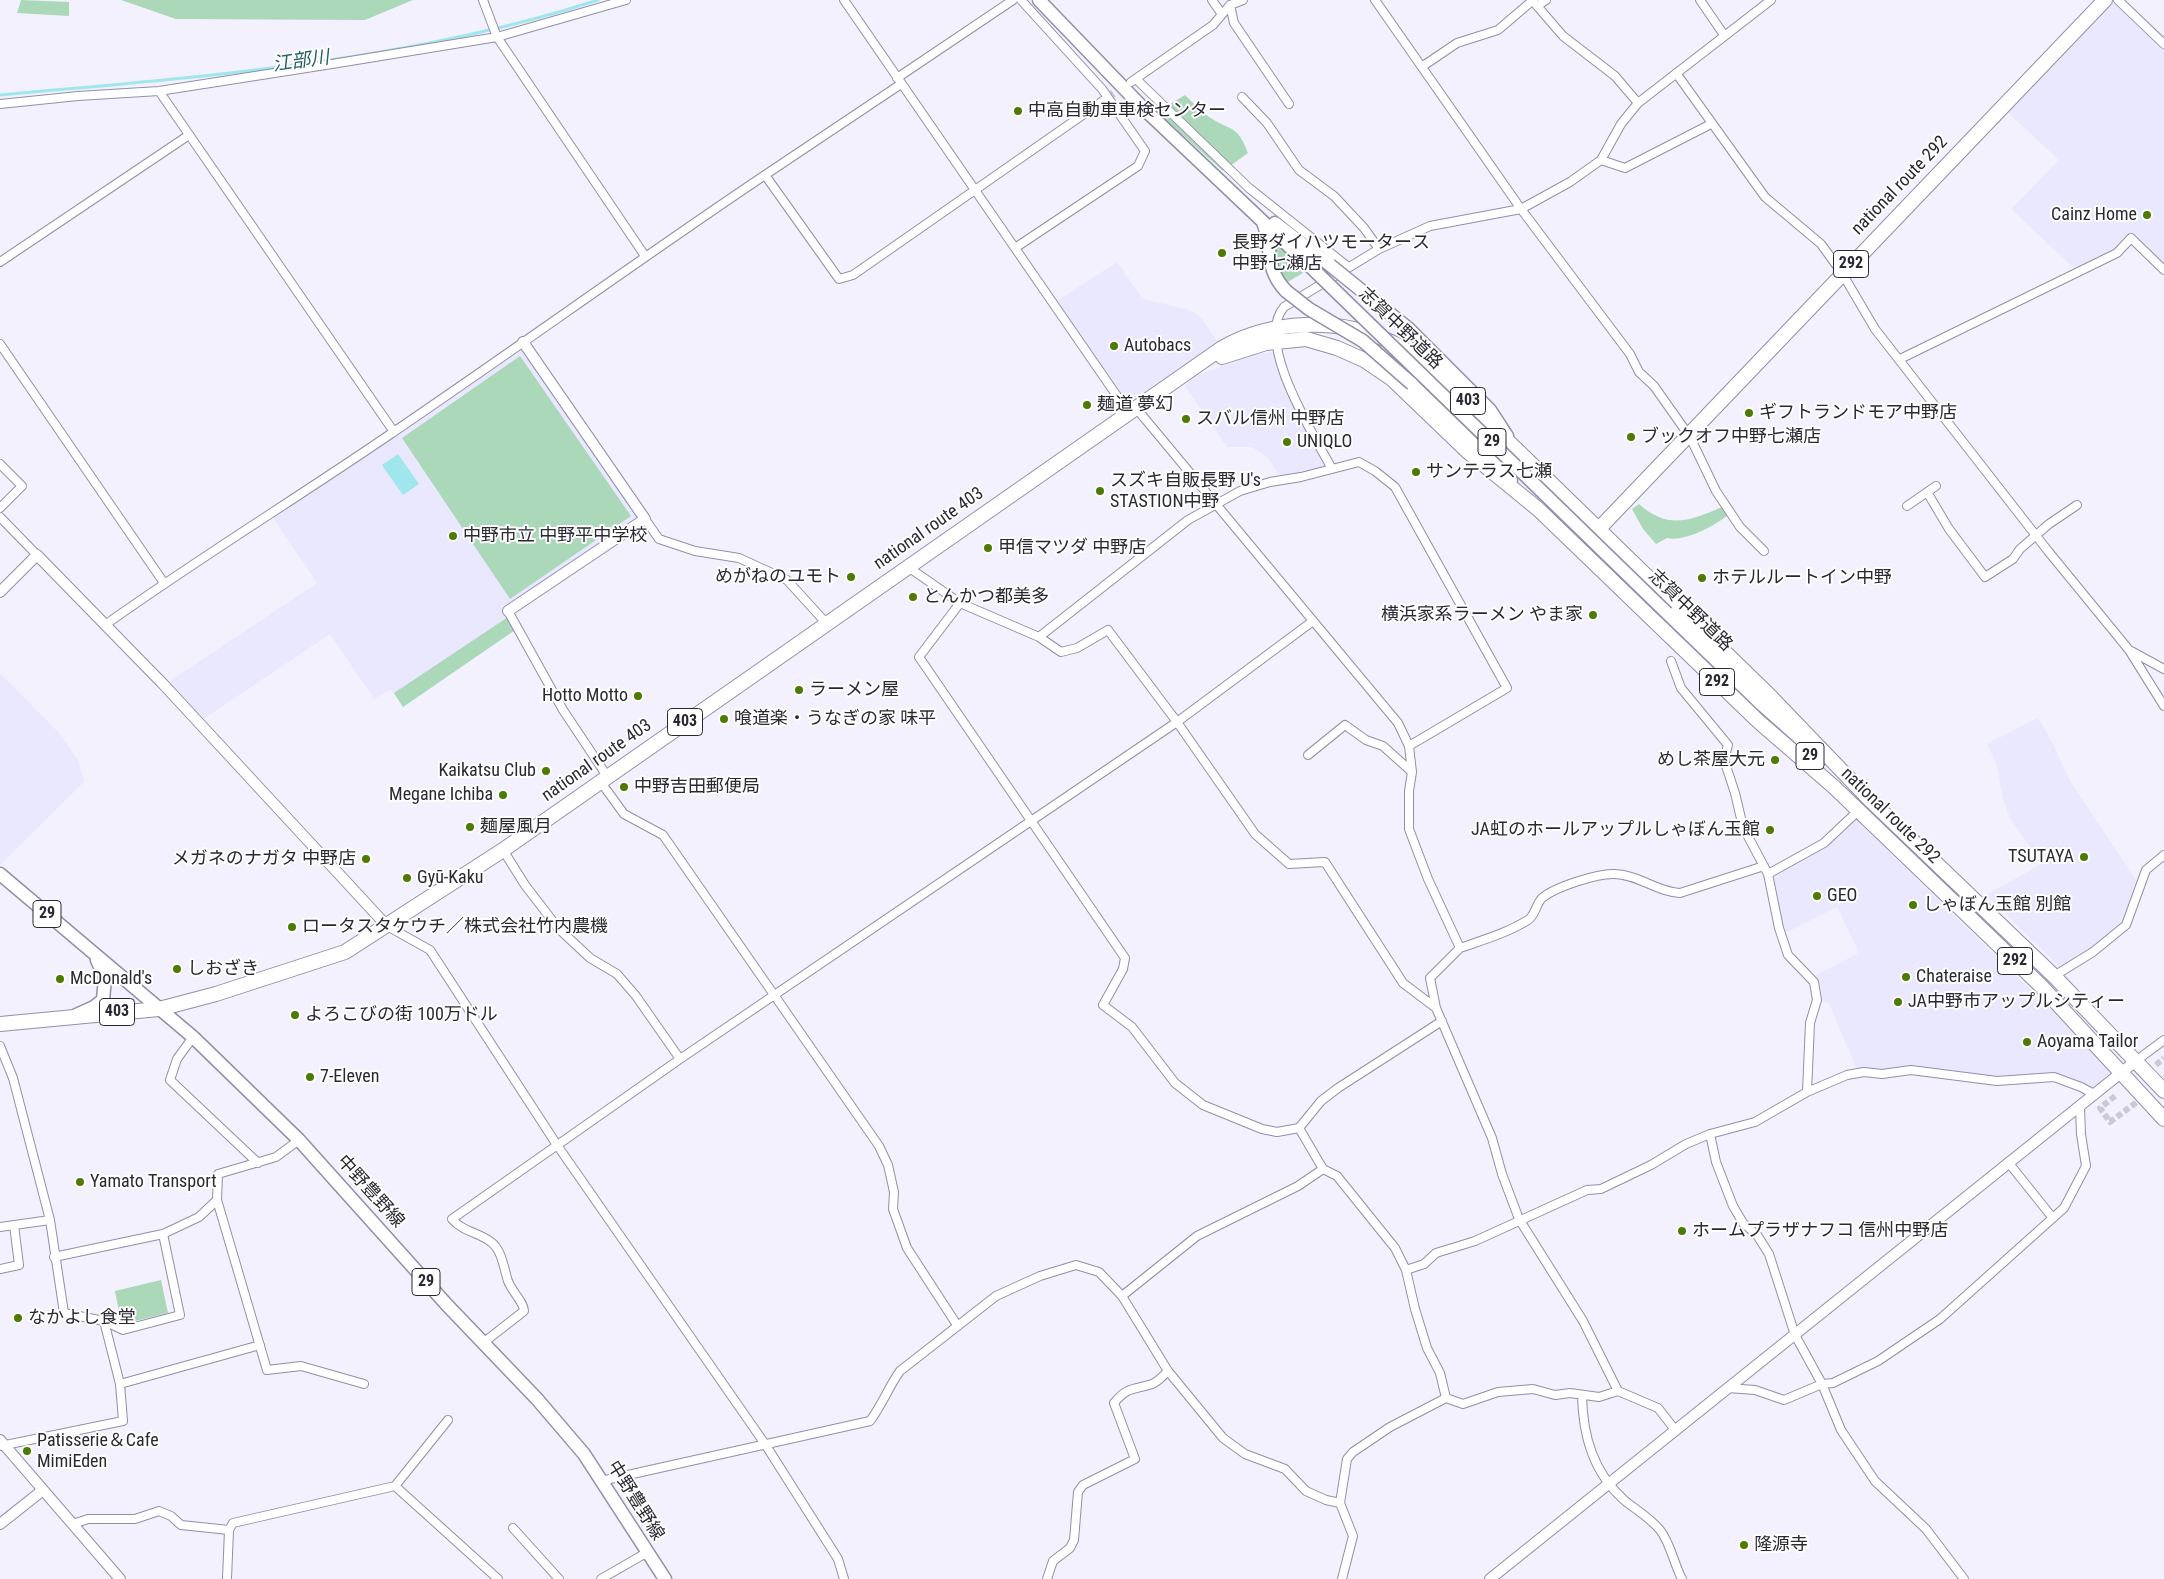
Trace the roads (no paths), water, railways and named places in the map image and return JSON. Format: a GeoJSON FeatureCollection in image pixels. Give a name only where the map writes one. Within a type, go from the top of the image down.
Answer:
{"type":"FeatureCollection","features":[{"type":"Feature","properties":{"kind":"highway","name":"national route 292"},"geometry":{"type":"LineString","coordinates":[[2105,0],[1579,549],[1758,721],[1858,811],[2041,986],[2164,1119]]}},
{"type":"Feature","properties":{"kind":"highway","name":"national route 403"},"geometry":{"type":"LineString","coordinates":[[1276,335],[1323,326],[1366,333],[1389,341],[1424,362],[1599,529]]}},
{"type":"Feature","properties":{"kind":"highway","name":"national route 403"},"geometry":{"type":"LineString","coordinates":[[0,1024],[75,1015],[159,1009],[318,962],[345,952],[503,850],[1132,410],[1231,343],[1254,333],[1322,342],[1361,359],[1392,379],[1467,451],[1538,509],[1579,549]]}},
{"type":"Feature","properties":{"kind":"highway"},"geometry":{"type":"LineString","coordinates":[[1361,359],[1361,349],[1366,333]]}},
{"type":"Feature","properties":{"kind":"highway","name":"national route 292"},"geometry":{"type":"LineString","coordinates":[[1599,529],[1769,695],[1869,799],[2054,976],[2137,1060],[2164,1091]]}},
{"type":"Feature","properties":{"kind":"main road","name":"志賀中野道路"},"geometry":{"type":"LineString","coordinates":[[1039,0],[1142,108],[1237,195],[1760,703]]}},
{"type":"Feature","properties":{"kind":"main road","name":"29"},"geometry":{"type":"LineString","coordinates":[[1237,195],[1330,265],[1409,330],[1490,410],[1510,442]]}},
{"type":"Feature","properties":{"kind":"main road","name":"29"},"geometry":{"type":"LineString","coordinates":[[1262,220],[1272,270],[1286,291],[1310,309],[1363,341],[1412,384],[1520,489],[1538,509]]}},
{"type":"Feature","properties":{"kind":"main road","name":"29"},"geometry":{"type":"LineString","coordinates":[[1760,703],[1869,799]]}},
{"type":"Feature","properties":{"kind":"main road","name":"29"},"geometry":{"type":"LineString","coordinates":[[1760,703],[1839,786],[1858,811]]}},
{"type":"Feature","properties":{"kind":"main road","name":"中野豊野線"},"geometry":{"type":"LineString","coordinates":[[0,874],[193,1037],[299,1140],[482,1343],[537,1399],[584,1454],[665,1579]]}},
{"type":"Feature","properties":{"kind":"main road"},"geometry":{"type":"LineString","coordinates":[[75,1015],[99,1004],[105,994],[102,970],[93,954]]}},
{"type":"Feature","properties":{"kind":"street"},"geometry":{"type":"LineString","coordinates":[[483,0],[497,36],[645,256]]}},
{"type":"Feature","properties":{"kind":"street"},"geometry":{"type":"LineString","coordinates":[[0,104],[78,96],[159,91],[497,36],[626,0]]}},
{"type":"Feature","properties":{"kind":"street"},"geometry":{"type":"LineString","coordinates":[[844,0],[899,81],[976,188],[1015,248],[1132,410],[1216,505],[1398,723],[1409,746],[1412,772],[1409,792],[1409,829],[1428,879],[1460,948]]}},
{"type":"Feature","properties":{"kind":"street"},"geometry":{"type":"LineString","coordinates":[[105,625],[164,583],[226,545],[394,432],[1013,0]]}},
{"type":"Feature","properties":{"kind":"street"},"geometry":{"type":"LineString","coordinates":[[1015,248],[1138,166],[1145,151],[1107,98],[1021,0]]}},
{"type":"Feature","properties":{"kind":"street"},"geometry":{"type":"LineString","coordinates":[[1212,0],[1221,13]]}},
{"type":"Feature","properties":{"kind":"street"},"geometry":{"type":"LineString","coordinates":[[1243,0],[1230,6],[1221,13],[1213,25],[1133,80],[1249,188],[1348,267]]}},
{"type":"Feature","properties":{"kind":"street"},"geometry":{"type":"LineString","coordinates":[[1375,0],[1522,209],[1630,354],[1639,372],[1654,386],[1688,434],[1716,491],[1740,526],[1764,552]]}},
{"type":"Feature","properties":{"kind":"street"},"geometry":{"type":"LineString","coordinates":[[1423,66],[1457,42],[1498,30],[1534,2],[1546,0]]}},
{"type":"Feature","properties":{"kind":"street"},"geometry":{"type":"LineString","coordinates":[[1700,0],[1724,35]]}},
{"type":"Feature","properties":{"kind":"street"},"geometry":{"type":"LineString","coordinates":[[1332,469],[1283,374],[1276,335],[1280,311],[1287,304],[1348,267],[1430,226],[1522,209],[1570,182],[1601,160],[1621,124],[1638,103],[1771,0]]}},
{"type":"Feature","properties":{"kind":"street"},"geometry":{"type":"LineString","coordinates":[[2118,0],[2164,44]]}},
{"type":"Feature","properties":{"kind":"street"},"geometry":{"type":"LineString","coordinates":[[1534,2],[1562,36],[1615,76],[1638,103]]}},
{"type":"Feature","properties":{"kind":"street"},"geometry":{"type":"LineString","coordinates":[[1230,6],[1234,23],[1289,104]]}},
{"type":"Feature","properties":{"kind":"street"},"geometry":{"type":"LineString","coordinates":[[1676,73],[1765,197],[1821,244],[1842,273],[1875,329],[2036,536],[2128,650],[2164,706]]}},
{"type":"Feature","properties":{"kind":"street"},"geometry":{"type":"LineString","coordinates":[[159,91],[394,432]]}},
{"type":"Feature","properties":{"kind":"street"},"geometry":{"type":"LineString","coordinates":[[1242,97],[1268,123],[1299,170],[1334,196],[1364,228],[1380,250]]}},
{"type":"Feature","properties":{"kind":"street"},"geometry":{"type":"LineString","coordinates":[[765,174],[839,278],[853,275],[1107,98]]}},
{"type":"Feature","properties":{"kind":"street"},"geometry":{"type":"LineString","coordinates":[[1601,160],[1625,168],[1711,124]]}},
{"type":"Feature","properties":{"kind":"street"},"geometry":{"type":"LineString","coordinates":[[0,262],[189,135]]}},
{"type":"Feature","properties":{"kind":"street"},"geometry":{"type":"LineString","coordinates":[[1900,359],[2118,253],[2132,238],[2164,270]]}},
{"type":"Feature","properties":{"kind":"street"},"geometry":{"type":"LineString","coordinates":[[523,342],[660,539],[695,551],[739,558],[787,580],[827,624]]}},
{"type":"Feature","properties":{"kind":"street"},"geometry":{"type":"LineString","coordinates":[[0,344],[164,583]]}},
{"type":"Feature","properties":{"kind":"street"},"geometry":{"type":"LineString","coordinates":[[1039,637],[1188,520],[1240,491],[1270,482],[1301,477],[1359,462],[1375,471],[1395,487],[1506,688],[1409,746]]}},
{"type":"Feature","properties":{"kind":"street"},"geometry":{"type":"LineString","coordinates":[[0,464],[22,486],[0,508]]}},
{"type":"Feature","properties":{"kind":"street"},"geometry":{"type":"LineString","coordinates":[[1907,506],[1936,486]]}},
{"type":"Feature","properties":{"kind":"street"},"geometry":{"type":"LineString","coordinates":[[1926,492],[1949,529],[1985,577],[2013,559],[2020,549],[2077,505]]}},
{"type":"Feature","properties":{"kind":"street"},"geometry":{"type":"LineString","coordinates":[[0,517],[226,750],[387,926],[430,950],[557,1145],[765,1444],[838,1559],[844,1579]]}},
{"type":"Feature","properties":{"kind":"street"},"geometry":{"type":"LineString","coordinates":[[645,519],[508,611],[624,814],[663,836],[879,1146],[888,1165],[894,1192],[893,1209],[907,1248],[957,1325]]}},
{"type":"Feature","properties":{"kind":"street"},"geometry":{"type":"LineString","coordinates":[[0,592],[37,555]]}},
{"type":"Feature","properties":{"kind":"street"},"geometry":{"type":"LineString","coordinates":[[908,566],[960,603],[1039,637],[1061,652],[1077,648],[1108,630],[1177,722],[1255,834],[1289,864],[1325,862],[1404,983],[1436,1008]]}},
{"type":"Feature","properties":{"kind":"street"},"geometry":{"type":"LineString","coordinates":[[960,603],[919,657],[1125,958],[1123,969],[1103,1005],[1132,1027],[1175,1083],[1203,1105],[1262,1129],[1277,1132],[1299,1128],[1321,1101],[1338,1088],[1442,1021]]}},
{"type":"Feature","properties":{"kind":"street"},"geometry":{"type":"LineString","coordinates":[[482,1343],[524,1311],[524,1305],[514,1294],[494,1244],[479,1234],[459,1227],[452,1219],[680,1059],[775,996],[1030,819],[1177,722],[1313,621]]}},
{"type":"Feature","properties":{"kind":"street"},"geometry":{"type":"LineString","coordinates":[[2128,650],[2164,669]]}},
{"type":"Feature","properties":{"kind":"street"},"geometry":{"type":"LineString","coordinates":[[1670,660],[1680,688],[1728,745],[1724,760],[1735,793],[1743,827],[1768,874],[1779,928],[1788,955],[1814,982],[1817,1000],[1810,1023],[1807,1092]]}},
{"type":"Feature","properties":{"kind":"street"},"geometry":{"type":"LineString","coordinates":[[1308,754],[1345,725],[1366,740],[1383,746],[1412,772]]}},
{"type":"Feature","properties":{"kind":"street"},"geometry":{"type":"LineString","coordinates":[[1768,874],[1824,843],[1858,811]]}},
{"type":"Feature","properties":{"kind":"street"},"geometry":{"type":"LineString","coordinates":[[503,850],[525,885],[558,928],[590,958],[617,974],[636,996],[680,1059]]}},
{"type":"Feature","properties":{"kind":"street"},"geometry":{"type":"LineString","coordinates":[[2054,976],[2093,952],[2126,925],[2146,870],[2164,855]]}},
{"type":"Feature","properties":{"kind":"street"},"geometry":{"type":"LineString","coordinates":[[1676,1431],[1658,1408],[1618,1391],[1583,1320],[1520,1219],[1502,1174],[1492,1138],[1436,1008],[1430,978],[1460,948],[1497,935],[1530,919],[1542,898],[1562,887],[1614,874],[1644,881],[1667,893],[1680,893],[1764,866]]}},
{"type":"Feature","properties":{"kind":"street"},"geometry":{"type":"LineString","coordinates":[[193,1037],[178,1059],[170,1080],[258,1163]]}},
{"type":"Feature","properties":{"kind":"street"},"geometry":{"type":"LineString","coordinates":[[1490,1579],[2008,1162],[2164,1040]]}},
{"type":"Feature","properties":{"kind":"street"},"geometry":{"type":"LineString","coordinates":[[0,1046],[13,1078],[50,1220],[64,1313],[104,1321],[123,1330],[180,1315],[163,1234]]}},
{"type":"Feature","properties":{"kind":"street"},"geometry":{"type":"LineString","coordinates":[[1406,1270],[1424,1264],[1436,1253],[1475,1241],[1520,1219],[1588,1190],[1601,1189],[1710,1134],[1755,1122],[1807,1092],[1847,1075],[1864,1072],[1882,1074],[1911,1070],[1997,1081],[2054,1077],[2094,1094]]}},
{"type":"Feature","properties":{"kind":"street"},"geometry":{"type":"LineString","coordinates":[[1727,1388],[1755,1390],[1784,1400],[1822,1384],[1833,1383],[1878,1361],[1940,1319],[2064,1208],[2086,1166],[2081,1134],[2080,1107]]}},
{"type":"Feature","properties":{"kind":"street"},"geometry":{"type":"LineString","coordinates":[[1299,1128],[1324,1169],[1337,1176],[1395,1248],[1406,1270],[1427,1348],[1440,1373],[1446,1398]]}},
{"type":"Feature","properties":{"kind":"street"},"geometry":{"type":"LineString","coordinates":[[1710,1134],[1716,1162],[1733,1206],[1743,1223],[1757,1235],[1769,1254],[1795,1335],[1822,1384],[1841,1430],[1875,1481],[1926,1529],[1964,1579]]}},
{"type":"Feature","properties":{"kind":"street"},"geometry":{"type":"LineString","coordinates":[[299,1140],[276,1157],[218,1174],[217,1200],[267,1370],[301,1366],[364,1384]]}},
{"type":"Feature","properties":{"kind":"street"},"geometry":{"type":"LineString","coordinates":[[2008,1162],[2052,1217]]}},
{"type":"Feature","properties":{"kind":"street"},"geometry":{"type":"LineString","coordinates":[[1122,1296],[1196,1236],[1298,1186],[1324,1169]]}},
{"type":"Feature","properties":{"kind":"street"},"geometry":{"type":"LineString","coordinates":[[54,1256],[163,1234],[199,1217],[217,1200]]}},
{"type":"Feature","properties":{"kind":"street"},"geometry":{"type":"LineString","coordinates":[[0,1227],[50,1220]]}},
{"type":"Feature","properties":{"kind":"street"},"geometry":{"type":"LineString","coordinates":[[0,1269],[19,1266],[14,1225]]}},
{"type":"Feature","properties":{"kind":"street"},"geometry":{"type":"LineString","coordinates":[[601,1481],[870,1421],[882,1406],[888,1388],[900,1371],[957,1325],[996,1296],[1040,1276],[1076,1265],[1099,1272],[1122,1296],[1168,1372],[1223,1438],[1245,1454],[1285,1469],[1306,1491],[1326,1500],[1340,1503]]}},
{"type":"Feature","properties":{"kind":"street"},"geometry":{"type":"LineString","coordinates":[[1,1443],[123,1421],[120,1384],[104,1321]]}},
{"type":"Feature","properties":{"kind":"street"},"geometry":{"type":"LineString","coordinates":[[120,1384],[260,1345]]}},
{"type":"Feature","properties":{"kind":"street"},"geometry":{"type":"LineString","coordinates":[[1047,1579],[1053,1561],[1070,1548],[1074,1540],[1078,1492],[1084,1485],[1135,1459],[1114,1404],[1123,1392],[1138,1386],[1154,1384],[1168,1372]]}},
{"type":"Feature","properties":{"kind":"street"},"geometry":{"type":"LineString","coordinates":[[1342,1579],[1353,1536],[1340,1503],[1347,1459],[1353,1452],[1390,1427],[1446,1398],[1463,1404],[1498,1392],[1533,1389],[1555,1395],[1570,1393],[1600,1397],[1618,1391]]}},
{"type":"Feature","properties":{"kind":"street"},"geometry":{"type":"LineString","coordinates":[[1582,1396],[1582,1418],[1589,1449],[1608,1484],[1661,1531],[1681,1579]]}},
{"type":"Feature","properties":{"kind":"street"},"geometry":{"type":"LineString","coordinates":[[227,1579],[229,1530],[233,1522],[395,1486],[448,1420]]}},
{"type":"Feature","properties":{"kind":"street"},"geometry":{"type":"LineString","coordinates":[[1,1443],[120,1579]]}},
{"type":"Feature","properties":{"kind":"street"},"geometry":{"type":"LineString","coordinates":[[395,1486],[498,1579]]}},
{"type":"Feature","properties":{"kind":"street"},"geometry":{"type":"LineString","coordinates":[[0,1524],[43,1490]]}},
{"type":"Feature","properties":{"kind":"street"},"geometry":{"type":"LineString","coordinates":[[73,1524],[88,1519],[135,1519],[159,1510],[172,1516],[181,1525],[229,1530]]}},
{"type":"Feature","properties":{"kind":"street"},"geometry":{"type":"LineString","coordinates":[[513,1528],[559,1579]]}},
{"type":"Feature","properties":{"kind":"street"},"geometry":{"type":"LineString","coordinates":[[601,1579],[646,1552]]}},
{"type":"Feature","properties":{"kind":"water"},"geometry":{"type":"Polygon","coordinates":[[[398,454],[419,484],[403,495],[382,465],[398,454]]]}},
{"type":"Feature","properties":{"kind":"waterway","name":"江部川"},"geometry":{"type":"LineString","coordinates":[[0,95],[226,73],[377,53],[526,21],[598,0]]}},
{"type":"Feature","properties":{"kind":"tunnel"},"geometry":{"type":"LineString","coordinates":[[1107,98],[1124,86]]}},
{"type":"Feature","properties":{"kind":"tunnel"},"geometry":{"type":"LineString","coordinates":[[2156,1065],[2164,1058]]}},
{"type":"Feature","properties":{"kind":"tunnel"},"geometry":{"type":"LineString","coordinates":[[2115,1096],[2100,1108],[2110,1122],[2141,1099]]}},
{"type":"Feature","properties":{"kind":"place","name":"中高自動車車検センター"},"geometry":{"type":"Point","coordinates":[1018,111]}},
{"type":"Feature","properties":{"kind":"place","name":"Cainz Home"},"geometry":{"type":"Point","coordinates":[2147,215]}},
{"type":"Feature","properties":{"kind":"place","name":"長野ダイハツモータース 中野七瀬店"},"geometry":{"type":"Point","coordinates":[1222,253]}},
{"type":"Feature","properties":{"kind":"place","name":"Autobacs"},"geometry":{"type":"Point","coordinates":[1114,346]}},
{"type":"Feature","properties":{"kind":"place","name":"麺道 夢幻"},"geometry":{"type":"Point","coordinates":[1087,405]}},
{"type":"Feature","properties":{"kind":"place","name":"ギフトランドモア中野店"},"geometry":{"type":"Point","coordinates":[1749,413]}},
{"type":"Feature","properties":{"kind":"place","name":"スバル信州 中野店"},"geometry":{"type":"Point","coordinates":[1186,419]}},
{"type":"Feature","properties":{"kind":"place","name":"ブックオフ中野七瀬店"},"geometry":{"type":"Point","coordinates":[1631,437]}},
{"type":"Feature","properties":{"kind":"place","name":"UNIQLO"},"geometry":{"type":"Point","coordinates":[1287,442]}},
{"type":"Feature","properties":{"kind":"place","name":"サンテラス七瀬"},"geometry":{"type":"Point","coordinates":[1416,472]}},
{"type":"Feature","properties":{"kind":"place","name":"スズキ自販長野 U's STASTION中野"},"geometry":{"type":"Point","coordinates":[1100,491]}},
{"type":"Feature","properties":{"kind":"place","name":"中野市立 中野平中学校"},"geometry":{"type":"Point","coordinates":[453,536]}},
{"type":"Feature","properties":{"kind":"place","name":"甲信マツダ 中野店"},"geometry":{"type":"Point","coordinates":[988,548]}},
{"type":"Feature","properties":{"kind":"place","name":"めがねのユモト"},"geometry":{"type":"Point","coordinates":[851,577]}},
{"type":"Feature","properties":{"kind":"place","name":"ホテルルートイン中野"},"geometry":{"type":"Point","coordinates":[1702,578]}},
{"type":"Feature","properties":{"kind":"place","name":"とんかつ都美多"},"geometry":{"type":"Point","coordinates":[913,597]}},
{"type":"Feature","properties":{"kind":"place","name":"横浜家系ラーメン やま家"},"geometry":{"type":"Point","coordinates":[1593,615]}},
{"type":"Feature","properties":{"kind":"place","name":"ラーメン屋"},"geometry":{"type":"Point","coordinates":[799,690]}},
{"type":"Feature","properties":{"kind":"place","name":"Hotto Motto"},"geometry":{"type":"Point","coordinates":[638,696]}},
{"type":"Feature","properties":{"kind":"place","name":"喰道楽・うなぎの家 味平"},"geometry":{"type":"Point","coordinates":[724,719]}},
{"type":"Feature","properties":{"kind":"place","name":"めし茶屋大元"},"geometry":{"type":"Point","coordinates":[1775,760]}},
{"type":"Feature","properties":{"kind":"place","name":"Kaikatsu Club"},"geometry":{"type":"Point","coordinates":[546,771]}},
{"type":"Feature","properties":{"kind":"place","name":"中野吉田郵便局"},"geometry":{"type":"Point","coordinates":[624,787]}},
{"type":"Feature","properties":{"kind":"place","name":"Megane Ichiba"},"geometry":{"type":"Point","coordinates":[503,795]}},
{"type":"Feature","properties":{"kind":"place","name":"麺屋風月"},"geometry":{"type":"Point","coordinates":[470,827]}},
{"type":"Feature","properties":{"kind":"place","name":"JA虹のホールアップルしゃぼん玉館"},"geometry":{"type":"Point","coordinates":[1770,830]}},
{"type":"Feature","properties":{"kind":"place","name":"TSUTAYA"},"geometry":{"type":"Point","coordinates":[2084,857]}},
{"type":"Feature","properties":{"kind":"place","name":"メガネのナガタ 中野店"},"geometry":{"type":"Point","coordinates":[366,859]}},
{"type":"Feature","properties":{"kind":"place","name":"Gyū-Kaku"},"geometry":{"type":"Point","coordinates":[407,878]}},
{"type":"Feature","properties":{"kind":"place","name":"GEO"},"geometry":{"type":"Point","coordinates":[1817,896]}},
{"type":"Feature","properties":{"kind":"place","name":"しゃぼん玉館 別館"},"geometry":{"type":"Point","coordinates":[1913,905]}},
{"type":"Feature","properties":{"kind":"place","name":"ロータスタケウチ／株式会社竹内農機"},"geometry":{"type":"Point","coordinates":[292,927]}},
{"type":"Feature","properties":{"kind":"place","name":"しおざき"},"geometry":{"type":"Point","coordinates":[177,969]}},
{"type":"Feature","properties":{"kind":"place","name":"Chateraise"},"geometry":{"type":"Point","coordinates":[1906,977]}},
{"type":"Feature","properties":{"kind":"place","name":"McDonald's"},"geometry":{"type":"Point","coordinates":[60,979]}},
{"type":"Feature","properties":{"kind":"place","name":"JA中野市アップルシティー"},"geometry":{"type":"Point","coordinates":[1898,1002]}},
{"type":"Feature","properties":{"kind":"place","name":"よろこびの街 100万ドル"},"geometry":{"type":"Point","coordinates":[295,1015]}},
{"type":"Feature","properties":{"kind":"place","name":"Aoyama Tailor"},"geometry":{"type":"Point","coordinates":[2027,1042]}},
{"type":"Feature","properties":{"kind":"place","name":"7-Eleven"},"geometry":{"type":"Point","coordinates":[310,1077]}},
{"type":"Feature","properties":{"kind":"place","name":"Yamato Transport"},"geometry":{"type":"Point","coordinates":[80,1182]}},
{"type":"Feature","properties":{"kind":"place","name":"ホームプラザナフコ 信州中野店"},"geometry":{"type":"Point","coordinates":[1682,1231]}},
{"type":"Feature","properties":{"kind":"place","name":"なかよし食堂"},"geometry":{"type":"Point","coordinates":[18,1318]}},
{"type":"Feature","properties":{"kind":"place","name":"Patisserie＆Cafe MimiEden"},"geometry":{"type":"Point","coordinates":[27,1451]}},
{"type":"Feature","properties":{"kind":"place","name":"隆源寺"},"geometry":{"type":"Point","coordinates":[1744,1545]}}]}
